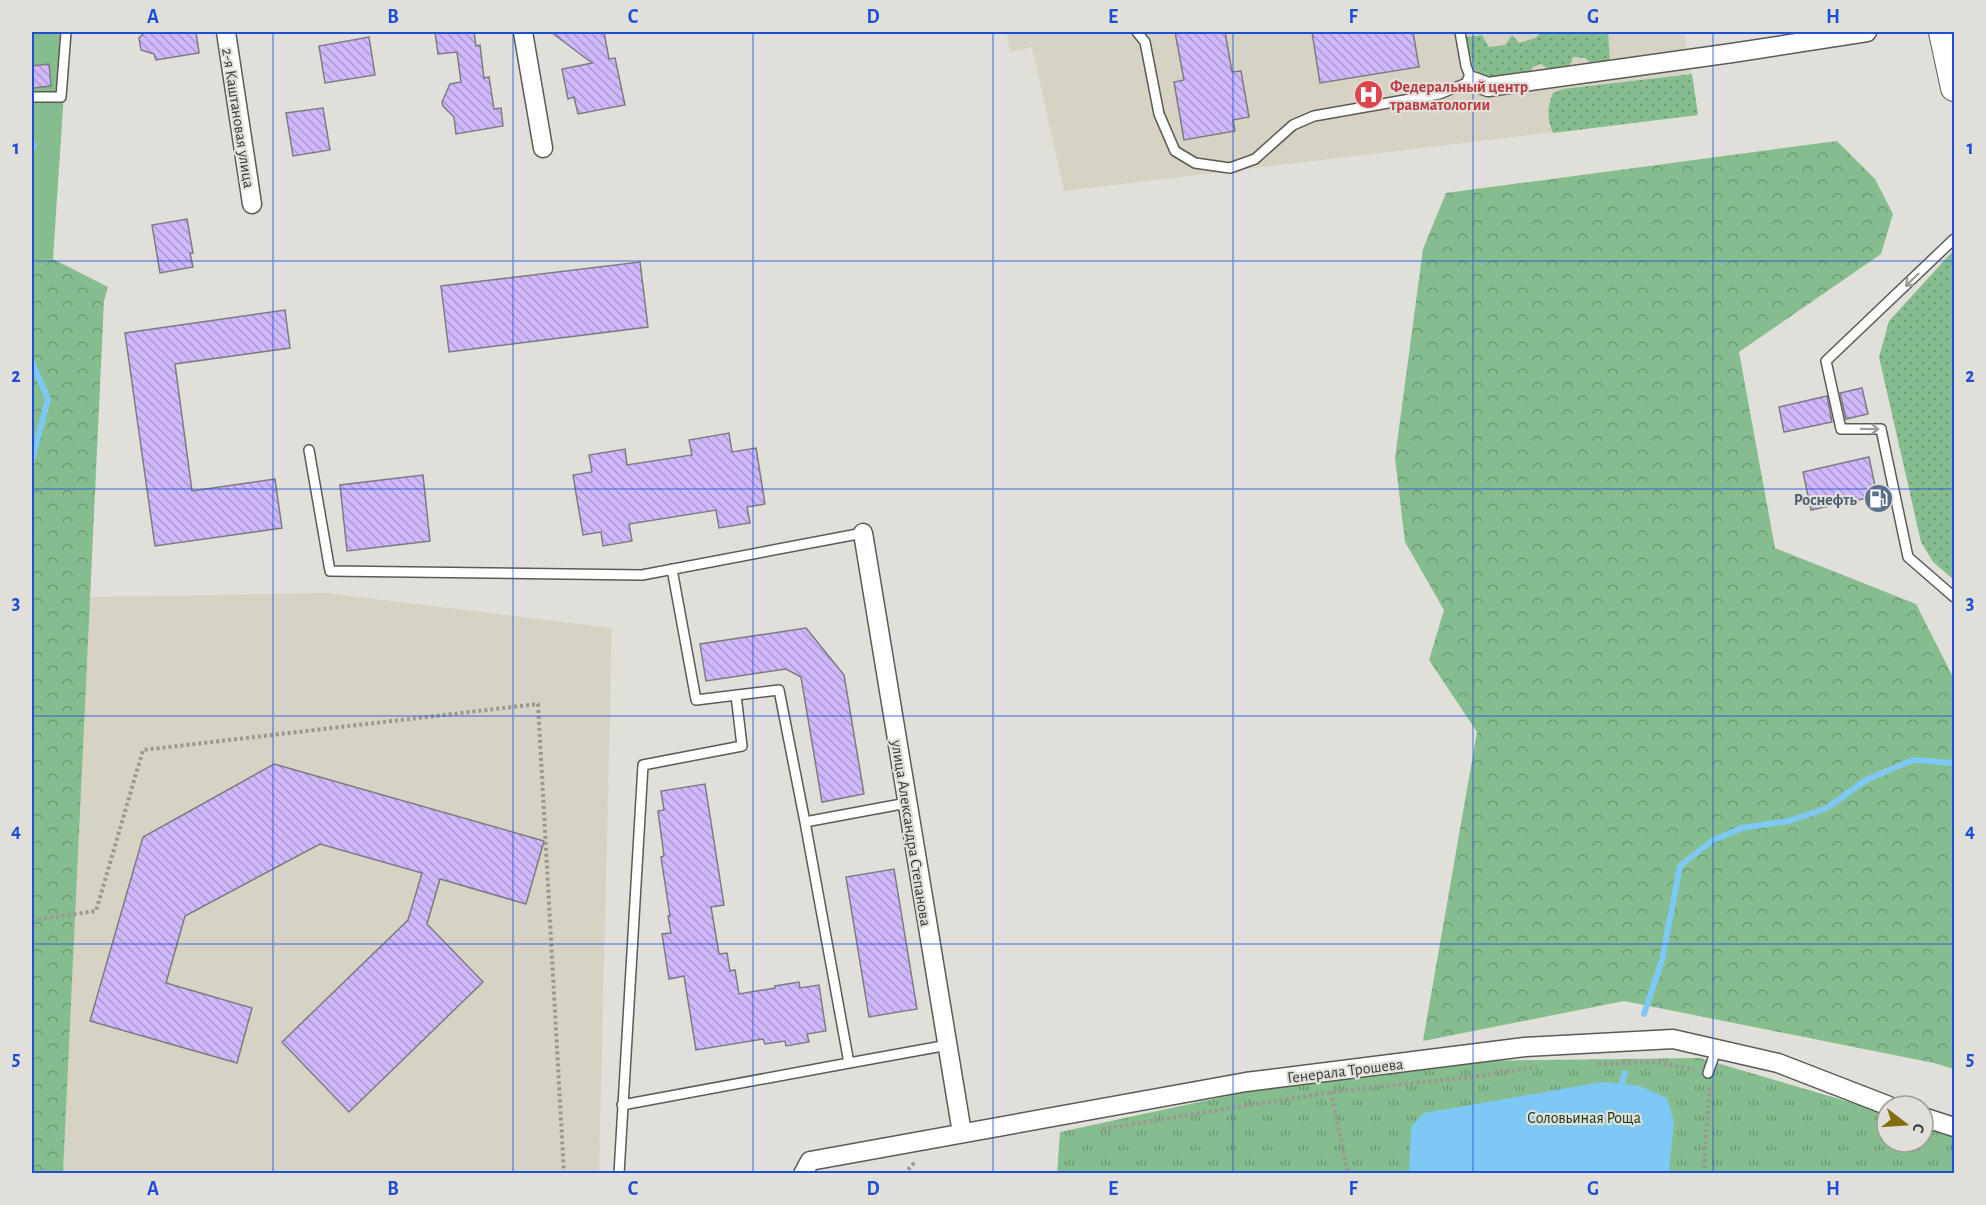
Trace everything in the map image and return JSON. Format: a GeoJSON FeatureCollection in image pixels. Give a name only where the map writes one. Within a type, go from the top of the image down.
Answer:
{"type":"FeatureCollection","features":[{"type":"Feature","properties":{"kind":"main road"},"geometry":{"type":"LineString","coordinates":[[1942,32],[1954,88]]}},
{"type":"Feature","properties":{"kind":"street","name":"2-я Каштановая улица"},"geometry":{"type":"LineString","coordinates":[[226,32],[252,204]]}},
{"type":"Feature","properties":{"kind":"street"},"geometry":{"type":"LineString","coordinates":[[523,32],[543,148]]}},
{"type":"Feature","properties":{"kind":"street"},"geometry":{"type":"LineString","coordinates":[[1472,81],[1488,87],[1867,32]]}},
{"type":"Feature","properties":{"kind":"street","name":"улица Александра Степанова"},"geometry":{"type":"LineString","coordinates":[[863,533],[962,1133]]}},
{"type":"Feature","properties":{"kind":"street","name":"Генерала Трошева"},"geometry":{"type":"LineString","coordinates":[[803,1173],[810,1161],[1246,1082],[1525,1047],[1673,1039],[1778,1063],[1875,1101]]}},
{"type":"Feature","properties":{"kind":"street"},"geometry":{"type":"LineString","coordinates":[[1935,1121],[1954,1127]]}},
{"type":"Feature","properties":{"kind":"lane"},"geometry":{"type":"LineString","coordinates":[[32,98],[61,97],[66,32]]}},
{"type":"Feature","properties":{"kind":"lane"},"geometry":{"type":"LineString","coordinates":[[1137,32],[1145,42],[1159,114],[1175,151],[1195,163],[1230,168],[1255,159],[1293,125],[1314,116],[1439,94],[1472,81],[1466,66],[1460,32]]}},
{"type":"Feature","properties":{"kind":"lane"},"geometry":{"type":"LineString","coordinates":[[1954,239],[1826,361],[1841,429],[1881,429],[1908,557],[1954,597]]}},
{"type":"Feature","properties":{"kind":"lane"},"geometry":{"type":"LineString","coordinates":[[309,450],[330,571],[642,575],[863,533]]}},
{"type":"Feature","properties":{"kind":"lane"},"geometry":{"type":"LineString","coordinates":[[672,569],[696,700],[779,690],[849,1063]]}},
{"type":"Feature","properties":{"kind":"lane"},"geometry":{"type":"LineString","coordinates":[[619,1173],[643,765],[742,746],[736,695]]}},
{"type":"Feature","properties":{"kind":"lane"},"geometry":{"type":"LineString","coordinates":[[805,822],[907,803]]}},
{"type":"Feature","properties":{"kind":"lane"},"geometry":{"type":"LineString","coordinates":[[622,1105],[948,1045]]}},
{"type":"Feature","properties":{"kind":"lane"},"geometry":{"type":"LineString","coordinates":[[1708,1073],[1716,1050]]}},
{"type":"Feature","properties":{"kind":"path"},"geometry":{"type":"LineString","coordinates":[[32,920],[96,911],[142,750],[538,704],[564,1173]]}},
{"type":"Feature","properties":{"kind":"path"},"geometry":{"type":"LineString","coordinates":[[1592,1064],[1658,1062],[1708,1073],[1710,1102],[1704,1155],[1705,1173]]}},
{"type":"Feature","properties":{"kind":"path"},"geometry":{"type":"LineString","coordinates":[[1095,1131],[1331,1092],[1471,1077],[1547,1065]]}},
{"type":"Feature","properties":{"kind":"path"},"geometry":{"type":"LineString","coordinates":[[1331,1092],[1348,1173]]}},
{"type":"Feature","properties":{"kind":"shaded area","name":"Федеральный центр травматологии"},"geometry":{"type":"Polygon","coordinates":[[[1007,32],[1684,32],[1698,115],[1064,191],[1032,47],[1010,52],[1007,32]]]}},
{"type":"Feature","properties":{"kind":"shaded area"},"geometry":{"type":"Polygon","coordinates":[[[326,593],[612,628],[599,1173],[63,1174],[90,597],[326,593]]]}},
{"type":"Feature","properties":{"kind":"green space"},"geometry":{"type":"Polygon","coordinates":[[[32,32],[68,32],[53,259],[32,262],[32,32]]]}},
{"type":"Feature","properties":{"kind":"green space"},"geometry":{"type":"Polygon","coordinates":[[[1542,32],[1608,32],[1610,61],[1591,63],[1585,58],[1573,57],[1569,68],[1556,74],[1541,64],[1533,67],[1528,75],[1486,79],[1474,69],[1466,37],[1482,35],[1489,47],[1505,45],[1512,35],[1519,43],[1535,38],[1542,32]]]}},
{"type":"Feature","properties":{"kind":"green space"},"geometry":{"type":"Polygon","coordinates":[[[1692,74],[1698,115],[1553,133],[1548,113],[1553,93],[1563,89],[1692,74]]]}},
{"type":"Feature","properties":{"kind":"green space"},"geometry":{"type":"Polygon","coordinates":[[[1837,141],[1875,179],[1893,214],[1881,254],[1739,352],[1775,548],[1916,604],[1954,679],[1954,1069],[1934,1063],[1624,1001],[1423,1041],[1477,732],[1429,660],[1444,610],[1405,542],[1395,458],[1423,249],[1446,193],[1837,141]]]}},
{"type":"Feature","properties":{"kind":"green space"},"geometry":{"type":"Polygon","coordinates":[[[1954,252],[1954,580],[1933,562],[1921,542],[1879,357],[1889,321],[1954,252]]]}},
{"type":"Feature","properties":{"kind":"green space"},"geometry":{"type":"Polygon","coordinates":[[[53,259],[108,287],[104,301],[63,1174],[32,1173],[32,262],[53,259]]]}},
{"type":"Feature","properties":{"kind":"green space","name":"Соловьиная Роща"},"geometry":{"type":"Polygon","coordinates":[[[1700,1058],[1875,1109],[1875,1154],[1935,1154],[1935,1129],[1954,1135],[1954,1174],[1057,1174],[1060,1132],[1384,1062],[1700,1058]]]}},
{"type":"Feature","properties":{"kind":"water"},"geometry":{"type":"Polygon","coordinates":[[[1602,1082],[1640,1086],[1667,1098],[1674,1122],[1669,1173],[1409,1173],[1411,1127],[1424,1113],[1602,1082]]]}},
{"type":"Feature","properties":{"kind":"building"},"geometry":{"type":"Polygon","coordinates":[[[145,32],[196,32],[199,53],[156,60],[154,54],[141,50],[139,38],[145,32]]]}},
{"type":"Feature","properties":{"kind":"building"},"geometry":{"type":"Polygon","coordinates":[[[435,32],[474,32],[476,46],[480,45],[484,78],[489,77],[494,109],[501,108],[503,126],[456,134],[454,117],[442,102],[450,84],[461,82],[457,52],[438,54],[435,32]]]}},
{"type":"Feature","properties":{"kind":"building"},"geometry":{"type":"Polygon","coordinates":[[[551,32],[604,32],[609,59],[615,58],[625,105],[578,114],[574,97],[568,99],[562,69],[592,63],[551,32]]]}},
{"type":"Feature","properties":{"kind":"building"},"geometry":{"type":"Polygon","coordinates":[[[1175,32],[1225,32],[1232,72],[1241,71],[1249,117],[1233,120],[1235,131],[1184,140],[1174,82],[1184,80],[1175,32]]]}},
{"type":"Feature","properties":{"kind":"building"},"geometry":{"type":"Polygon","coordinates":[[[1312,32],[1413,32],[1419,67],[1320,83],[1312,32]]]}},
{"type":"Feature","properties":{"kind":"building"},"geometry":{"type":"Polygon","coordinates":[[[369,37],[375,75],[325,83],[319,46],[369,37]]]}},
{"type":"Feature","properties":{"kind":"building"},"geometry":{"type":"Polygon","coordinates":[[[49,64],[51,86],[32,88],[32,66],[49,64]]]}},
{"type":"Feature","properties":{"kind":"building"},"geometry":{"type":"Polygon","coordinates":[[[323,108],[330,150],[293,156],[286,113],[323,108]]]}},
{"type":"Feature","properties":{"kind":"building"},"geometry":{"type":"Polygon","coordinates":[[[187,219],[193,267],[160,273],[152,225],[187,219]]]}},
{"type":"Feature","properties":{"kind":"building"},"geometry":{"type":"Polygon","coordinates":[[[640,262],[648,327],[449,352],[441,286],[640,262]]]}},
{"type":"Feature","properties":{"kind":"building"},"geometry":{"type":"Polygon","coordinates":[[[285,310],[290,348],[175,364],[192,491],[275,479],[282,528],[155,546],[125,333],[285,310]]]}},
{"type":"Feature","properties":{"kind":"building"},"geometry":{"type":"Polygon","coordinates":[[[1862,388],[1868,414],[1846,419],[1840,393],[1862,388]]]}},
{"type":"Feature","properties":{"kind":"building"},"geometry":{"type":"Polygon","coordinates":[[[1827,396],[1832,422],[1784,432],[1779,407],[1827,396]]]}},
{"type":"Feature","properties":{"kind":"building"},"geometry":{"type":"Polygon","coordinates":[[[729,433],[732,452],[756,448],[765,504],[747,507],[750,523],[719,528],[716,510],[629,524],[632,541],[603,546],[601,532],[583,535],[573,475],[592,472],[589,455],[625,449],[627,465],[692,455],[689,440],[729,433]]]}},
{"type":"Feature","properties":{"kind":"building"},"geometry":{"type":"Polygon","coordinates":[[[1869,457],[1877,496],[1811,510],[1803,472],[1869,457]]]}},
{"type":"Feature","properties":{"kind":"building"},"geometry":{"type":"Polygon","coordinates":[[[423,475],[430,541],[347,551],[340,485],[423,475]]]}},
{"type":"Feature","properties":{"kind":"building"},"geometry":{"type":"Polygon","coordinates":[[[806,628],[844,675],[864,794],[822,802],[801,677],[786,669],[706,681],[700,644],[806,628]]]}},
{"type":"Feature","properties":{"kind":"building"},"geometry":{"type":"Polygon","coordinates":[[[274,764],[544,841],[526,904],[440,879],[427,924],[483,982],[349,1112],[282,1042],[408,920],[422,873],[320,844],[185,916],[166,983],[252,1008],[237,1063],[90,1021],[143,837],[274,764]]]}},
{"type":"Feature","properties":{"kind":"building"},"geometry":{"type":"Polygon","coordinates":[[[705,784],[724,905],[711,907],[719,954],[727,953],[730,971],[735,970],[739,994],[799,982],[800,988],[819,985],[826,1031],[807,1034],[809,1042],[786,1046],[785,1041],[765,1044],[763,1039],[696,1050],[684,976],[669,979],[662,934],[671,933],[668,916],[670,916],[661,857],[664,856],[658,811],[664,810],[661,791],[705,784]]]}},
{"type":"Feature","properties":{"kind":"building"},"geometry":{"type":"Polygon","coordinates":[[[894,869],[917,1009],[869,1017],[846,877],[894,869]]]}},
{"type":"Feature","properties":{"kind":"waterway"},"geometry":{"type":"LineString","coordinates":[[32,362],[48,399],[32,460]]}},
{"type":"Feature","properties":{"kind":"waterway"},"geometry":{"type":"LineString","coordinates":[[1644,1014],[1662,960],[1680,866],[1713,840],[1742,828],[1789,821],[1827,808],[1866,780],[1913,760],[1954,763]]}},
{"type":"Feature","properties":{"kind":"waterway"},"geometry":{"type":"LineString","coordinates":[[1619,1092],[1625,1073]]}},
{"type":"Feature","properties":{"kind":"place","name":"Федеральный центр травматологии"},"geometry":{"type":"Point","coordinates":[1369,95]}},
{"type":"Feature","properties":{"kind":"place","name":"Роснефть"},"geometry":{"type":"Point","coordinates":[1878,499]}}]}
